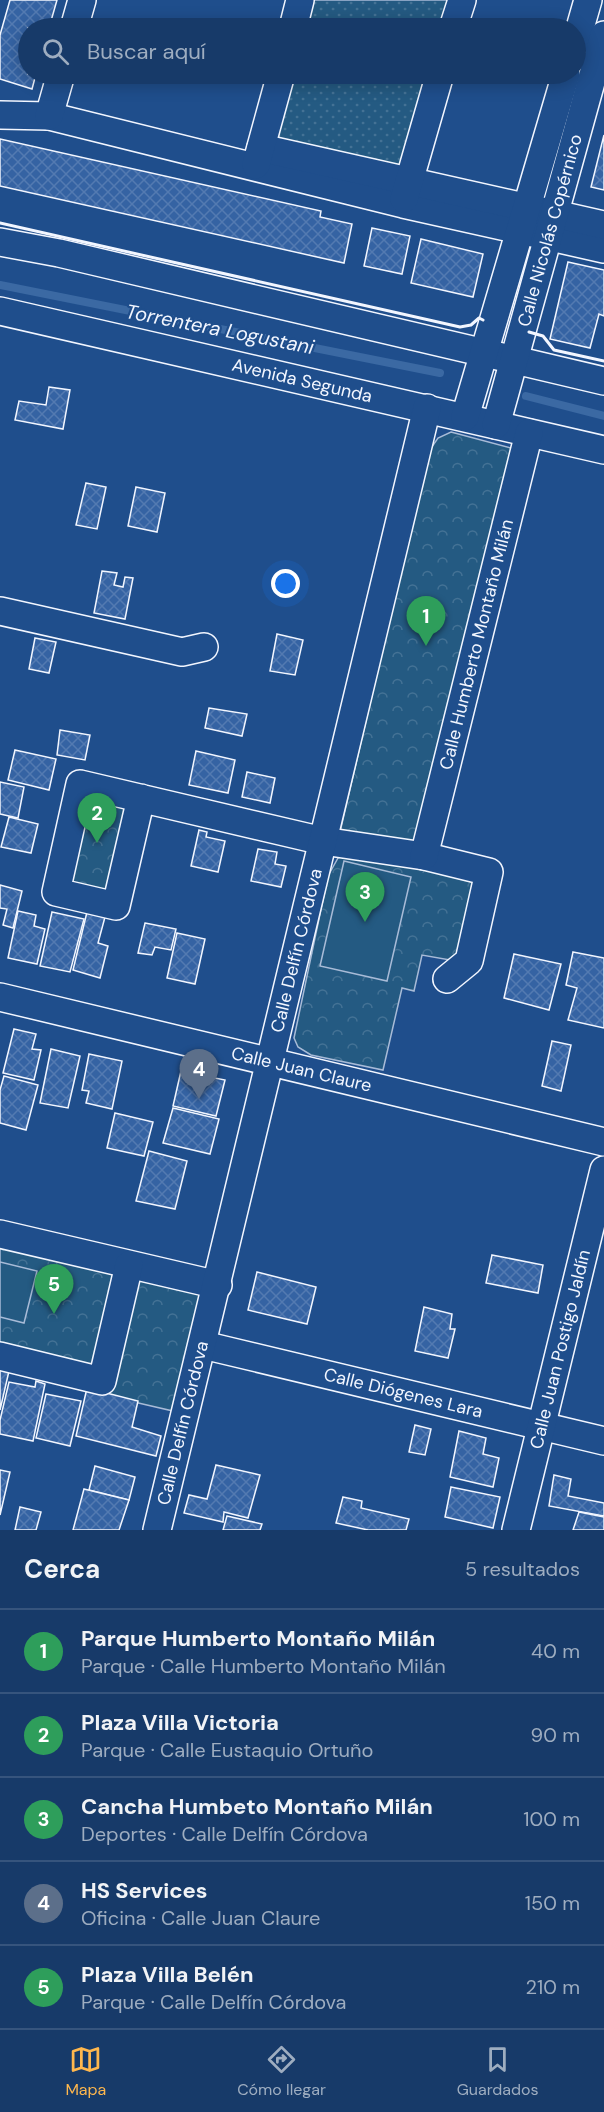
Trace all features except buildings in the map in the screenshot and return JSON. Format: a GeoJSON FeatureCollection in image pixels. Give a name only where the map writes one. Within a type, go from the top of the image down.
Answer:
{"type":"FeatureCollection","features":[{"type":"Feature","properties":{"kind":"street"},"geometry":{"type":"LineString","coordinates":[[77,18],[82,0]]}},
{"type":"Feature","properties":{"kind":"street"},"geometry":{"type":"LineString","coordinates":[[296,18],[300,0]]}},
{"type":"Feature","properties":{"kind":"street"},"geometry":{"type":"LineString","coordinates":[[456,18],[462,0]]}},
{"type":"Feature","properties":{"kind":"street"},"geometry":{"type":"LineString","coordinates":[[583,18],[588,0]]}},
{"type":"Feature","properties":{"kind":"street","name":"Calle Nicolás Copérnico"},"geometry":{"type":"LineString","coordinates":[[495,425],[604,35]]}},
{"type":"Feature","properties":{"kind":"street"},"geometry":{"type":"LineString","coordinates":[[49,116],[58,84]]}},
{"type":"Feature","properties":{"kind":"street"},"geometry":{"type":"LineString","coordinates":[[258,158],[277,84]]}},
{"type":"Feature","properties":{"kind":"street"},"geometry":{"type":"LineString","coordinates":[[406,193],[437,84]]}},
{"type":"Feature","properties":{"kind":"street","name":"Calle Nicolás Copérnico"},"geometry":{"type":"LineString","coordinates":[[465,417],[563,84]]}},
{"type":"Feature","properties":{"kind":"street"},"geometry":{"type":"LineString","coordinates":[[0,115],[49,116],[258,158],[550,225],[604,249]]}},
{"type":"Feature","properties":{"kind":"street"},"geometry":{"type":"LineString","coordinates":[[550,225],[604,225]]}},
{"type":"Feature","properties":{"kind":"street"},"geometry":{"type":"LineString","coordinates":[[0,242],[59,253],[604,381]]}},
{"type":"Feature","properties":{"kind":"street","name":"Avenida Segunda"},"geometry":{"type":"LineString","coordinates":[[0,311],[604,450]]}},
{"type":"Feature","properties":{"kind":"street","name":"Calle Delfín Córdova"},"geometry":{"type":"LineString","coordinates":[[157,1530],[218,1285],[427,408]]}},
{"type":"Feature","properties":{"kind":"street","name":"Calle Humberto Montaño Milán"},"geometry":{"type":"LineString","coordinates":[[424,856],[529,433]]}},
{"type":"Feature","properties":{"kind":"street"},"geometry":{"type":"LineString","coordinates":[[0,611],[182,652],[204,648]]}},
{"type":"Feature","properties":{"kind":"street"},"geometry":{"type":"LineString","coordinates":[[141,798],[117,906],[56,892],[80,783],[323,841],[424,856],[489,872],[469,961],[447,979]]}},
{"type":"Feature","properties":{"kind":"street","name":"Calle Juan Claure"},"geometry":{"type":"LineString","coordinates":[[0,997],[604,1142]]}},
{"type":"Feature","properties":{"kind":"street","name":"Calle Juan Postigo Jaldín"},"geometry":{"type":"LineString","coordinates":[[516,1530],[604,1170]]}},
{"type":"Feature","properties":{"kind":"street"},"geometry":{"type":"LineString","coordinates":[[0,1234],[218,1285]]}},
{"type":"Feature","properties":{"kind":"street"},"geometry":{"type":"LineString","coordinates":[[0,1356],[102,1381],[129,1265]]}},
{"type":"Feature","properties":{"kind":"street","name":"Calle Diógenes Lara"},"geometry":{"type":"LineString","coordinates":[[203,1345],[604,1441]]}},
{"type":"Feature","properties":{"kind":"green space"},"geometry":{"type":"Polygon","coordinates":[[[310,0],[453,0],[447,18],[305,18],[310,0]]]}},
{"type":"Feature","properties":{"kind":"green space"},"geometry":{"type":"Polygon","coordinates":[[[288,84],[428,84],[403,163],[396,166],[281,141],[277,134],[288,84]]]}},
{"type":"Feature","properties":{"kind":"green space"},"geometry":{"type":"Polygon","coordinates":[[[451,432],[511,448],[514,459],[415,846],[340,832],[429,451],[438,438],[451,432]]]}},
{"type":"Feature","properties":{"kind":"green space"},"geometry":{"type":"Polygon","coordinates":[[[83,797],[126,805],[106,892],[68,882],[83,797]]]}},
{"type":"Feature","properties":{"kind":"green space"},"geometry":{"type":"Polygon","coordinates":[[[349,853],[474,880],[463,952],[450,960],[422,955],[414,991],[402,988],[383,1070],[311,1055],[298,1047],[294,1038],[328,876],[338,858],[349,853]]]}},
{"type":"Feature","properties":{"kind":"green space"},"geometry":{"type":"Polygon","coordinates":[[[344,861],[411,877],[387,981],[320,966],[344,861]]]}},
{"type":"Feature","properties":{"kind":"green space"},"geometry":{"type":"Polygon","coordinates":[[[0,1243],[110,1270],[115,1277],[97,1360],[89,1367],[0,1348],[0,1243]]]}},
{"type":"Feature","properties":{"kind":"green space"},"geometry":{"type":"Polygon","coordinates":[[[0,1262],[37,1271],[24,1323],[0,1317],[0,1262]]]}},
{"type":"Feature","properties":{"kind":"green space"},"geometry":{"type":"Polygon","coordinates":[[[138,1279],[200,1294],[173,1411],[108,1396],[138,1279]]]}},
{"type":"Feature","properties":{"kind":"waterway","name":"Torrentera Logustani"},"geometry":{"type":"LineString","coordinates":[[0,285],[440,373]]}},
{"type":"Feature","properties":{"kind":"waterway","name":"Torrentera Logustani"},"geometry":{"type":"LineString","coordinates":[[526,396],[604,416]]}},
{"type":"Feature","properties":{"kind":"wall"},"geometry":{"type":"LineString","coordinates":[[0,223],[460,327],[471,325],[479,318],[483,320]]}},
{"type":"Feature","properties":{"kind":"wall"},"geometry":{"type":"LineString","coordinates":[[529,332],[543,336],[554,350],[604,361]]}},
{"type":"Feature","properties":{"kind":"place","name":"Parque Humberto Montaño Milán"},"geometry":{"type":"Point","coordinates":[426,646]}},
{"type":"Feature","properties":{"kind":"place","name":"Plaza Villa Victoria"},"geometry":{"type":"Point","coordinates":[97,843]}},
{"type":"Feature","properties":{"kind":"place","name":"Cancha Humbeto Montaño Milán"},"geometry":{"type":"Point","coordinates":[365,922]}},
{"type":"Feature","properties":{"kind":"place","name":"HS Services"},"geometry":{"type":"Point","coordinates":[199,1099]}},
{"type":"Feature","properties":{"kind":"place","name":"Plaza Villa Belén"},"geometry":{"type":"Point","coordinates":[54,1314]}}]}
